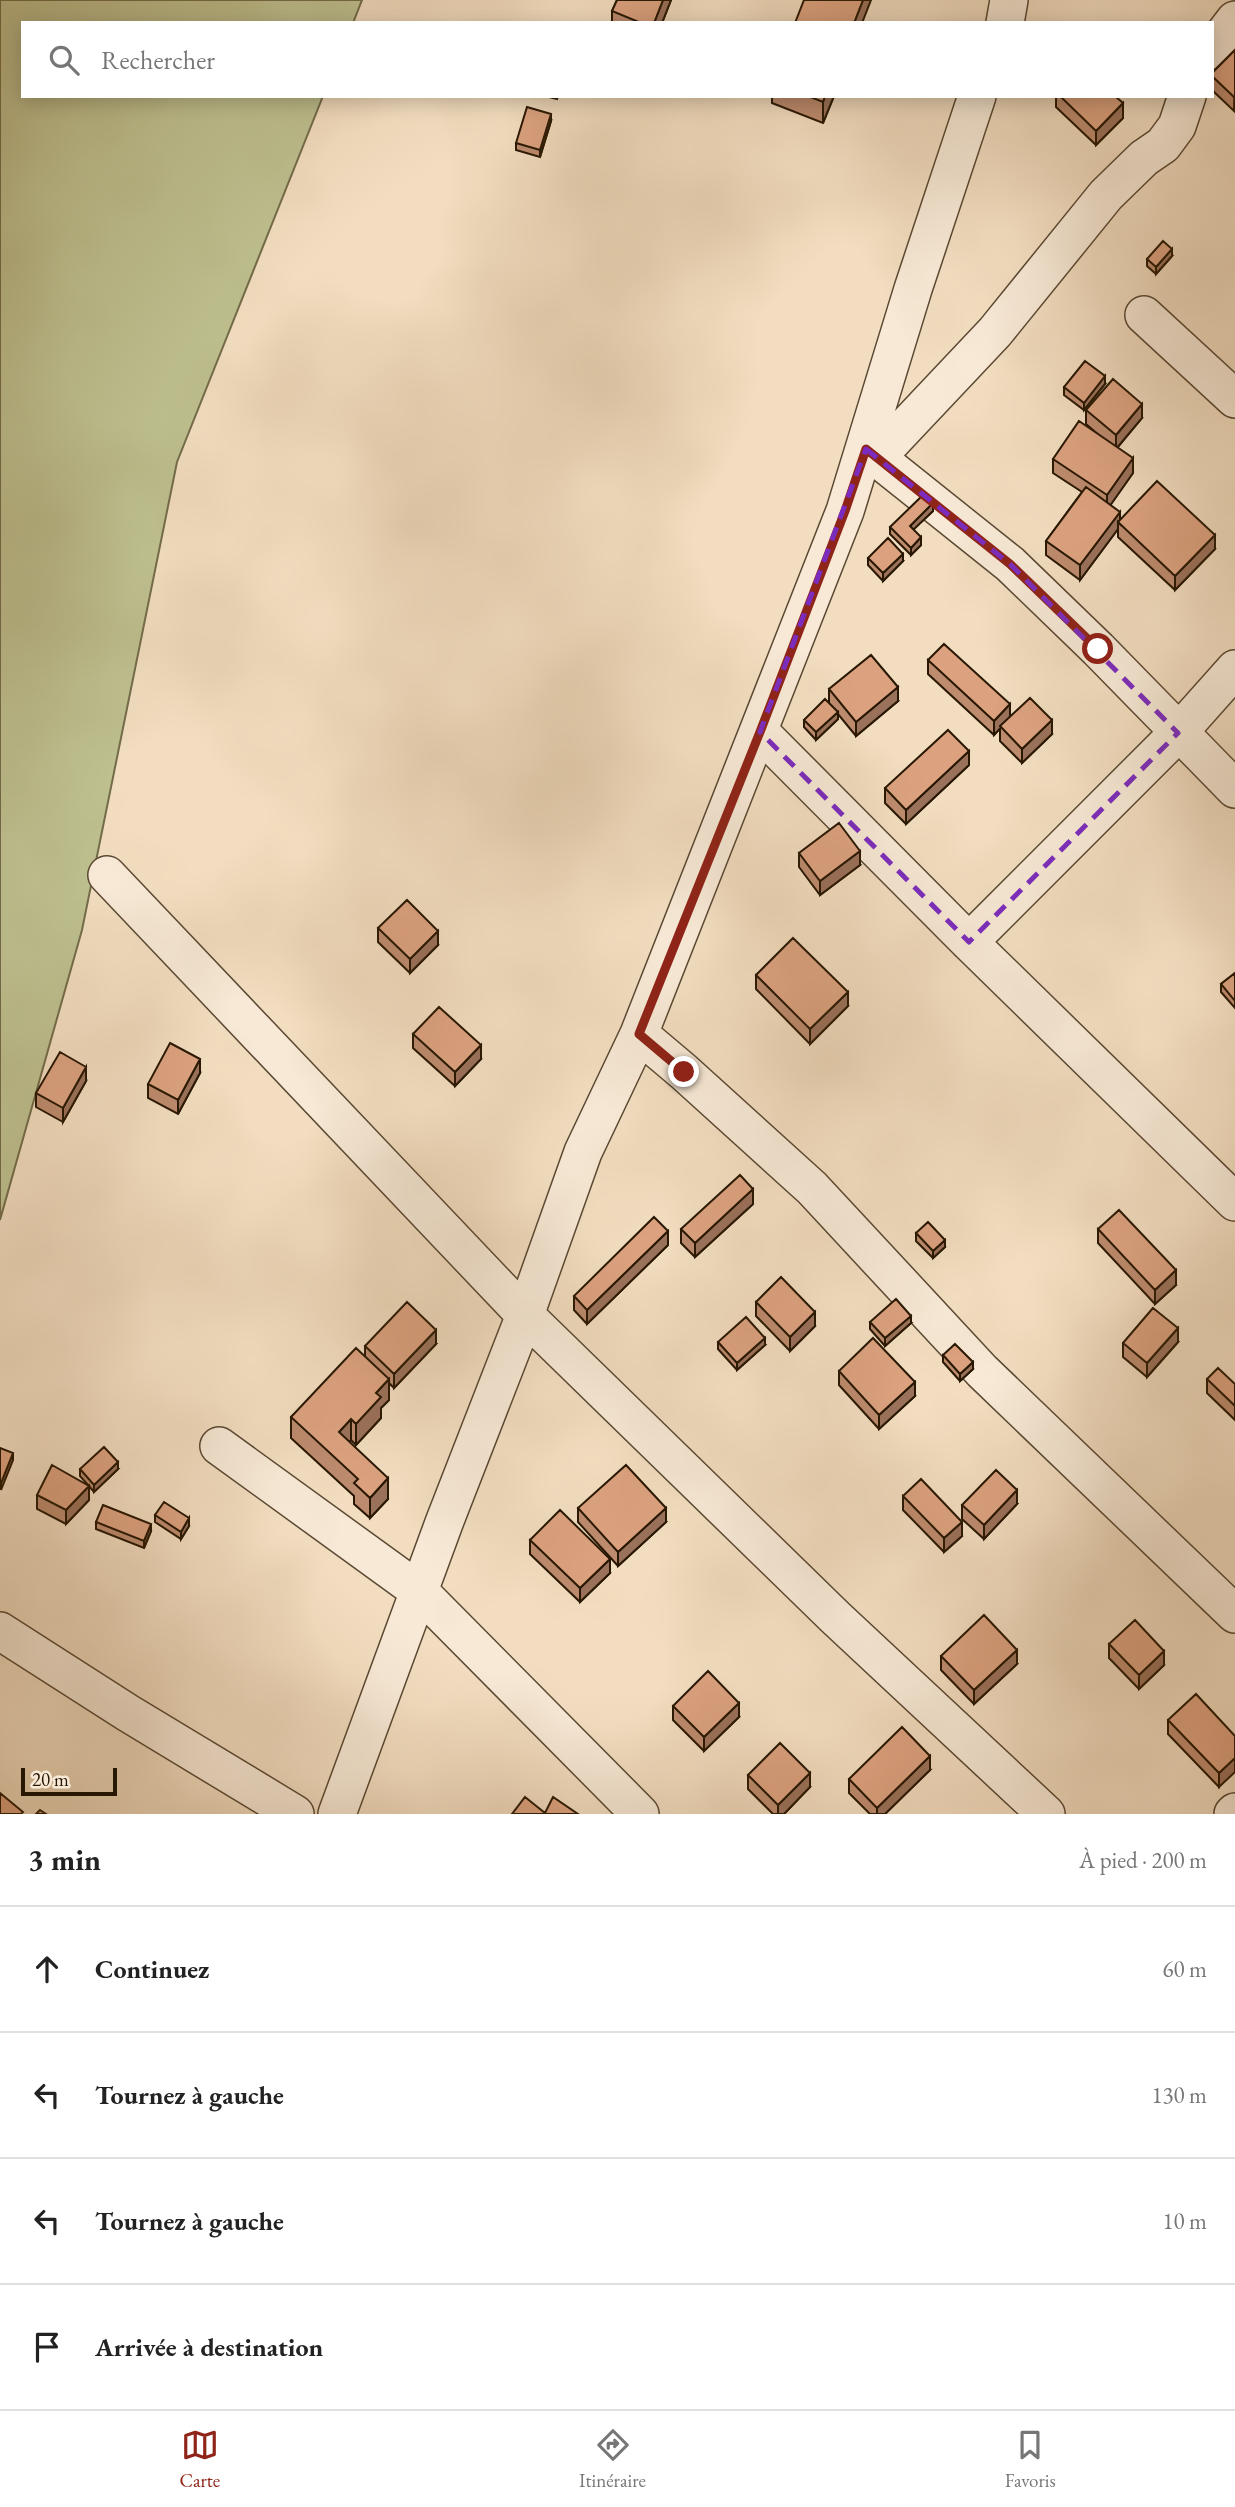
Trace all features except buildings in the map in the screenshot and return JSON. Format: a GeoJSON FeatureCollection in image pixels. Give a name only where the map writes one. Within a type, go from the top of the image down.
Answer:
{"type":"FeatureCollection","features":[{"type":"Feature","properties":{"kind":"street"},"geometry":{"type":"LineString","coordinates":[[1004,21],[1009,0]]}},
{"type":"Feature","properties":{"kind":"street"},"geometry":{"type":"LineString","coordinates":[[1214,47],[1235,20]]}},
{"type":"Feature","properties":{"kind":"street"},"geometry":{"type":"LineString","coordinates":[[337,1814],[525,1315],[583,1152],[639,1034],[845,511],[872,452],[913,289],[976,98]]}},
{"type":"Feature","properties":{"kind":"street"},"geometry":{"type":"LineString","coordinates":[[872,452],[995,332],[1106,195],[1144,158],[1163,145],[1177,125],[1186,98]]}},
{"type":"Feature","properties":{"kind":"street"},"geometry":{"type":"LineString","coordinates":[[1144,315],[1235,399]]}},
{"type":"Feature","properties":{"kind":"street"},"geometry":{"type":"LineString","coordinates":[[872,452],[1010,564],[1098,649],[1235,789]]}},
{"type":"Feature","properties":{"kind":"street"},"geometry":{"type":"LineString","coordinates":[[969,942],[1178,733],[1235,669]]}},
{"type":"Feature","properties":{"kind":"street"},"geometry":{"type":"LineString","coordinates":[[760,732],[969,942],[1235,1202]]}},
{"type":"Feature","properties":{"kind":"street"},"geometry":{"type":"LineString","coordinates":[[107,875],[525,1315],[836,1618],[1046,1814]]}},
{"type":"Feature","properties":{"kind":"street"},"geometry":{"type":"LineString","coordinates":[[639,1034],[812,1188],[982,1371],[1235,1614]]}},
{"type":"Feature","properties":{"kind":"street"},"geometry":{"type":"LineString","coordinates":[[219,1446],[419,1591],[640,1814]]}},
{"type":"Feature","properties":{"kind":"street"},"geometry":{"type":"LineString","coordinates":[[0,1631],[128,1713],[295,1814]]}},
{"type":"Feature","properties":{"kind":"highlighted area"},"geometry":{"type":"Polygon","coordinates":[[[866,449],[1010,564],[1178,733],[969,942],[760,732],[866,449]]]}},
{"type":"Feature","properties":{"kind":"green space"},"geometry":{"type":"Polygon","coordinates":[[[0,0],[362,0],[354,21],[21,21],[21,98],[322,98],[177,462],[82,930],[0,1220],[0,0]]]}},
{"type":"Feature","properties":{"kind":"route"},"geometry":{"type":"LineString","coordinates":[[684,1072],[639,1034],[760,732],[866,449],[1010,564],[1098,649]]}}]}
